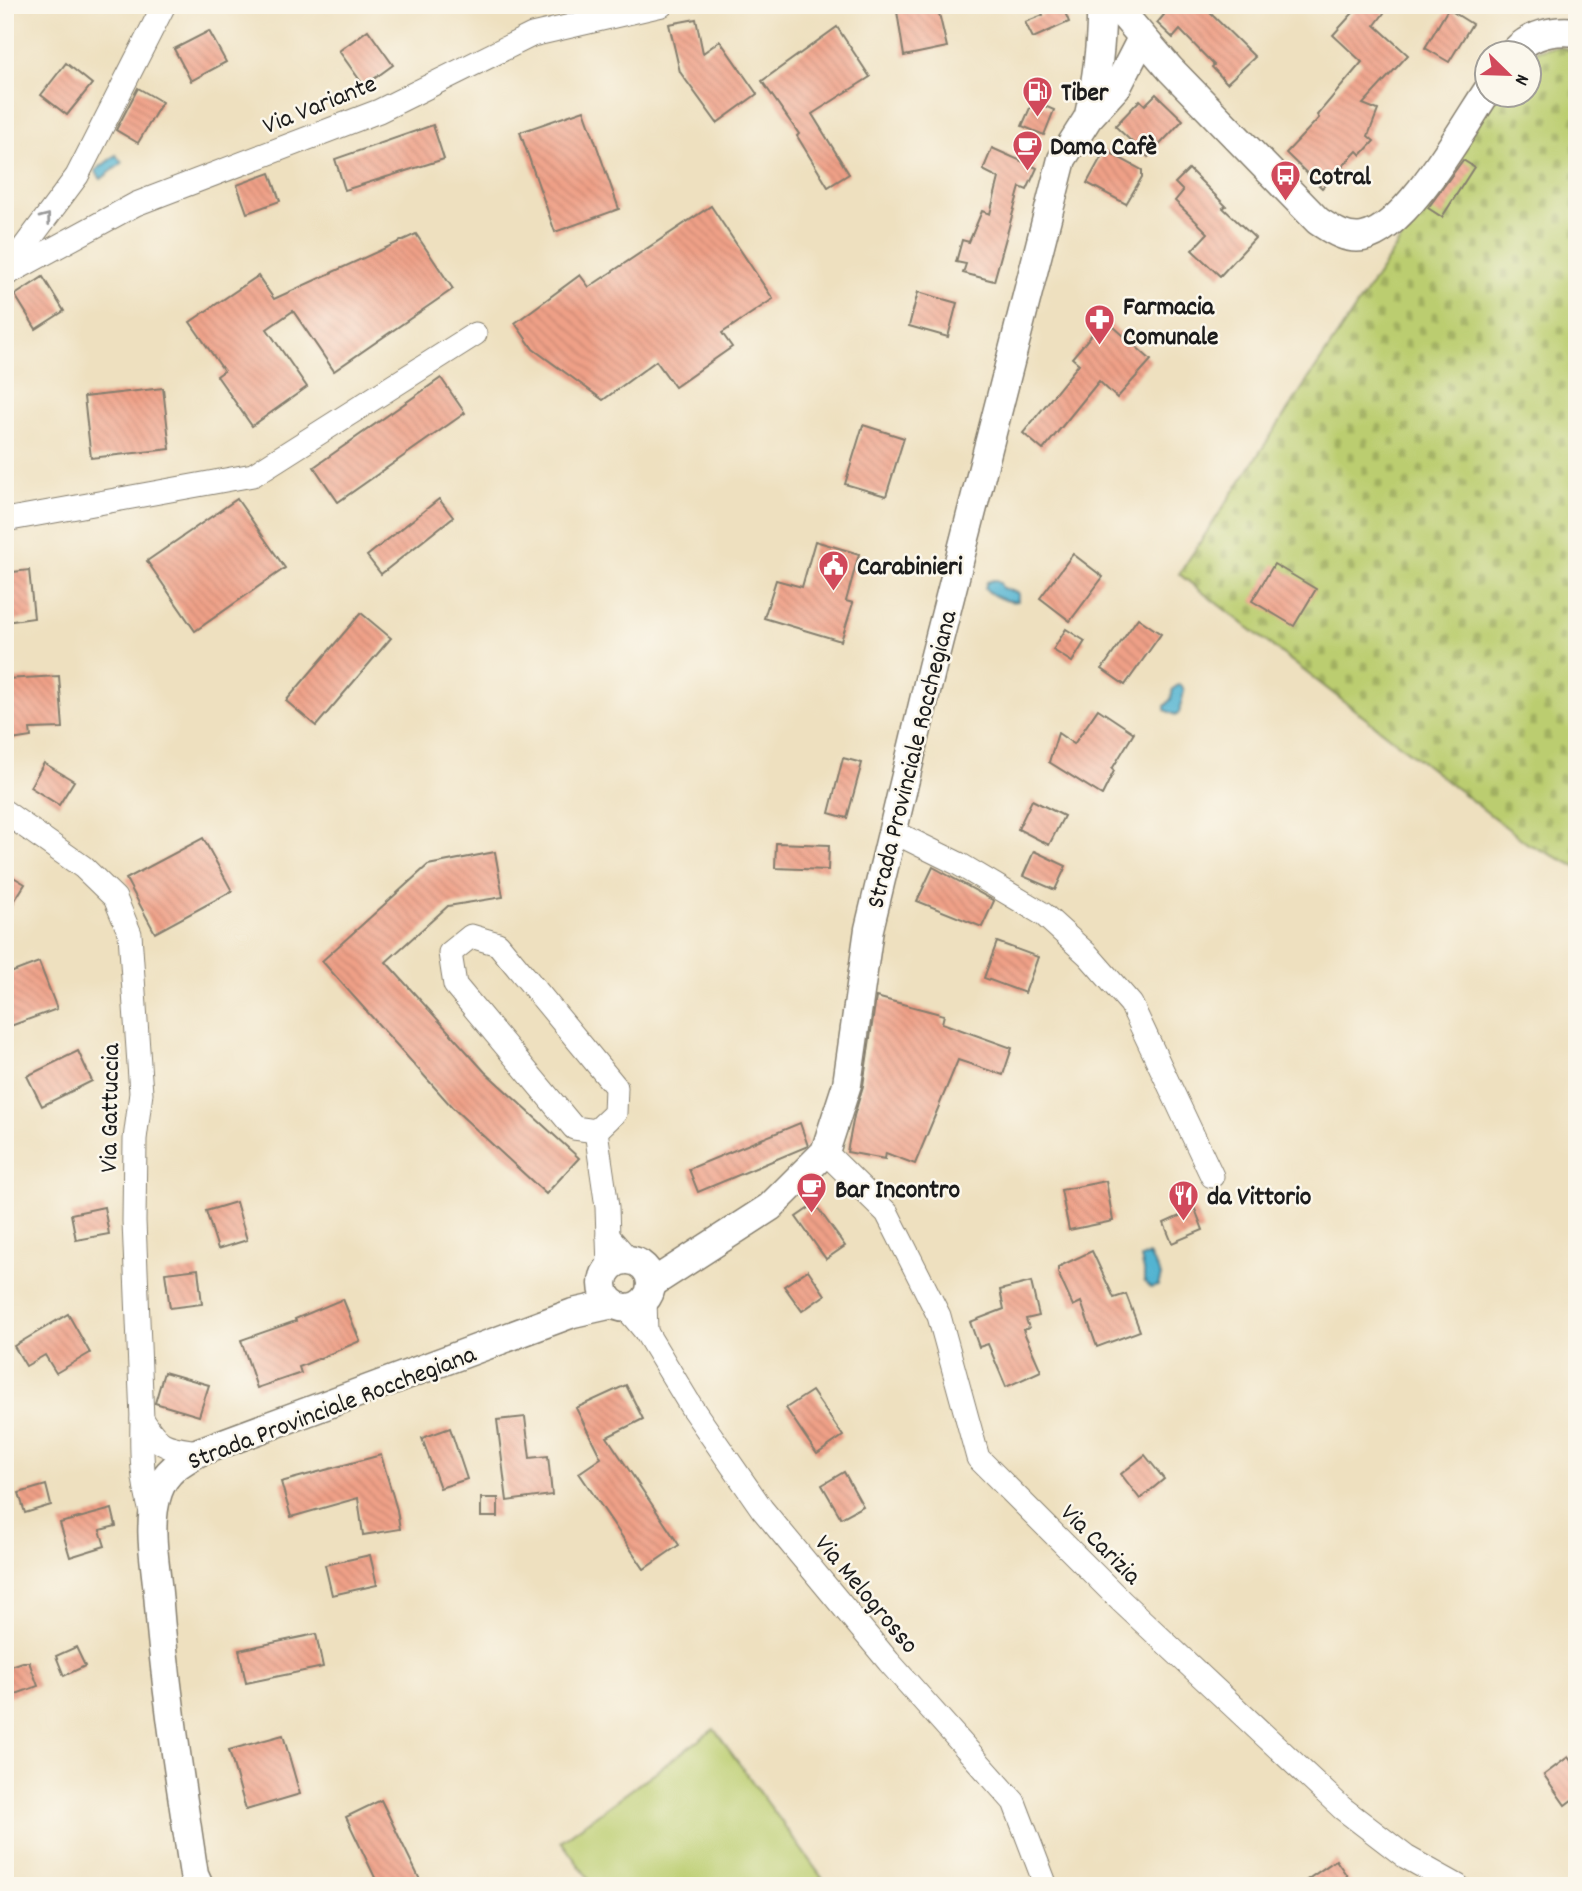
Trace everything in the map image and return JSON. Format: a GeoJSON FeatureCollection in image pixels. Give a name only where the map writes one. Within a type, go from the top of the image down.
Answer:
{"type":"FeatureCollection","features":[{"type":"Feature","properties":{"kind":"main road"},"geometry":{"type":"LineString","coordinates":[[1101,5],[1108,77],[1170,69]]}},
{"type":"Feature","properties":{"kind":"main road"},"geometry":{"type":"LineString","coordinates":[[1115,5],[1170,69],[1318,221],[1333,231],[1353,237],[1375,233],[1401,212],[1427,180],[1476,108]]}},
{"type":"Feature","properties":{"kind":"main road"},"geometry":{"type":"LineString","coordinates":[[1533,38],[1554,31],[1577,32]]}},
{"type":"Feature","properties":{"kind":"main road","name":"Strada Provinciale Rocchegiana"},"geometry":{"type":"LineString","coordinates":[[199,1886],[194,1875],[166,1685],[153,1519],[159,1489],[168,1473],[199,1452],[573,1312],[696,1256],[770,1207],[825,1152],[848,1084],[869,929],[892,831],[1062,159],[1088,118],[1108,77],[1142,38]]}},
{"type":"Feature","properties":{"kind":"street"},"geometry":{"type":"LineString","coordinates":[[5,274],[77,176],[164,5]]}},
{"type":"Feature","properties":{"kind":"street","name":"Via Variante"},"geometry":{"type":"LineString","coordinates":[[5,274],[135,204],[379,111],[532,35],[662,5]]}},
{"type":"Feature","properties":{"kind":"street"},"geometry":{"type":"LineString","coordinates":[[5,520],[253,475],[475,334]]}},
{"type":"Feature","properties":{"kind":"street","name":"Via Gattuccia"},"geometry":{"type":"LineString","coordinates":[[5,812],[83,867],[115,898],[130,934],[141,1093],[135,1139],[134,1221],[143,1481],[153,1519]]}},
{"type":"Feature","properties":{"kind":"street"},"geometry":{"type":"LineString","coordinates":[[892,831],[959,864],[1043,914],[1088,955],[1131,1004],[1212,1176]]}},
{"type":"Feature","properties":{"kind":"street"},"geometry":{"type":"LineString","coordinates":[[471,936],[499,944],[615,1087],[615,1113],[596,1131],[574,1128],[455,985],[450,953],[471,936]]}},
{"type":"Feature","properties":{"kind":"street","name":"Via Melogrosso"},"geometry":{"type":"LineString","coordinates":[[596,1131],[607,1206],[608,1236],[646,1332],[692,1408],[762,1509],[889,1662],[1014,1802],[1046,1886]]}},
{"type":"Feature","properties":{"kind":"street","name":"Via Carizia"},"geometry":{"type":"LineString","coordinates":[[825,1152],[887,1213],[934,1306],[943,1324],[978,1458],[1121,1601],[1342,1808],[1406,1857],[1458,1886]]}},
{"type":"Feature","properties":{"kind":"street"},"geometry":{"type":"LineString","coordinates":[[142,1419],[156,1441],[199,1452]]}},
{"type":"Feature","properties":{"kind":"street"},"geometry":{"type":"LineString","coordinates":[[142,1451],[147,1461],[168,1473]]}},
{"type":"Feature","properties":{"kind":"green space"},"geometry":{"type":"Polygon","coordinates":[[[1561,47],[1577,53],[1577,867],[1528,844],[1179,574],[1488,108],[1544,108],[1545,48],[1561,47]]]}},
{"type":"Feature","properties":{"kind":"green space"},"geometry":{"type":"Polygon","coordinates":[[[714,1729],[828,1886],[594,1886],[561,1841],[714,1729]]]}},
{"type":"Feature","properties":{"kind":"water"},"geometry":{"type":"Polygon","coordinates":[[[116,155],[122,163],[101,179],[95,171],[116,155]]]}},
{"type":"Feature","properties":{"kind":"water"},"geometry":{"type":"Polygon","coordinates":[[[993,580],[1000,583],[1002,588],[1018,593],[1018,601],[1005,600],[988,591],[985,588],[987,582],[993,580]]]}},
{"type":"Feature","properties":{"kind":"water"},"geometry":{"type":"Polygon","coordinates":[[[1178,685],[1182,686],[1184,691],[1179,713],[1175,715],[1165,710],[1165,706],[1171,699],[1173,689],[1178,685]]]}},
{"type":"Feature","properties":{"kind":"water"},"geometry":{"type":"Polygon","coordinates":[[[1148,1255],[1161,1276],[1158,1286],[1151,1288],[1144,1281],[1141,1258],[1148,1255]]]}},
{"type":"Feature","properties":{"kind":"building"},"geometry":{"type":"Polygon","coordinates":[[[896,5],[937,5],[947,47],[904,56],[896,5]]]}},
{"type":"Feature","properties":{"kind":"building"},"geometry":{"type":"Polygon","coordinates":[[[1039,5],[1062,5],[1069,22],[1033,38],[1025,22],[1043,15],[1039,5]]]}},
{"type":"Feature","properties":{"kind":"building"},"geometry":{"type":"Polygon","coordinates":[[[1154,5],[1202,5],[1255,57],[1227,83],[1212,67],[1214,65],[1180,30],[1173,38],[1157,23],[1164,15],[1154,5]]]}},
{"type":"Feature","properties":{"kind":"building"},"geometry":{"type":"Polygon","coordinates":[[[1360,5],[1390,5],[1375,25],[1408,55],[1363,104],[1378,110],[1368,136],[1374,141],[1361,155],[1357,151],[1322,188],[1286,153],[1319,118],[1317,115],[1362,62],[1333,35],[1360,5]]]}},
{"type":"Feature","properties":{"kind":"building"},"geometry":{"type":"Polygon","coordinates":[[[1448,9],[1472,24],[1449,62],[1425,48],[1448,9]]]}},
{"type":"Feature","properties":{"kind":"building"},"geometry":{"type":"Polygon","coordinates":[[[696,19],[703,53],[720,41],[757,94],[717,123],[680,72],[669,24],[696,19]]]}},
{"type":"Feature","properties":{"kind":"building"},"geometry":{"type":"Polygon","coordinates":[[[837,27],[870,77],[812,114],[849,174],[828,187],[797,136],[799,134],[762,81],[837,27]]]}},
{"type":"Feature","properties":{"kind":"building"},"geometry":{"type":"Polygon","coordinates":[[[368,30],[393,65],[364,86],[339,51],[368,30]]]}},
{"type":"Feature","properties":{"kind":"building"},"geometry":{"type":"Polygon","coordinates":[[[209,31],[226,62],[191,81],[174,49],[209,31]]]}},
{"type":"Feature","properties":{"kind":"building"},"geometry":{"type":"Polygon","coordinates":[[[66,63],[92,84],[67,115],[41,95],[66,63]]]}},
{"type":"Feature","properties":{"kind":"building"},"geometry":{"type":"Polygon","coordinates":[[[138,88],[162,102],[138,143],[116,130],[138,88]]]}},
{"type":"Feature","properties":{"kind":"building"},"geometry":{"type":"Polygon","coordinates":[[[1156,94],[1183,120],[1148,157],[1115,126],[1140,100],[1145,105],[1156,94]]]}},
{"type":"Feature","properties":{"kind":"building"},"geometry":{"type":"Polygon","coordinates":[[[1033,101],[1054,110],[1044,135],[1022,126],[1033,101]]]}},
{"type":"Feature","properties":{"kind":"building"},"geometry":{"type":"Polygon","coordinates":[[[584,110],[619,209],[555,232],[520,132],[584,110]]]}},
{"type":"Feature","properties":{"kind":"building"},"geometry":{"type":"Polygon","coordinates":[[[433,125],[444,159],[345,190],[335,159],[433,125]]]}},
{"type":"Feature","properties":{"kind":"building"},"geometry":{"type":"Polygon","coordinates":[[[992,148],[1037,168],[1027,190],[1020,187],[994,281],[963,273],[966,264],[956,262],[962,240],[969,242],[982,211],[990,214],[999,178],[983,170],[992,148]]]}},
{"type":"Feature","properties":{"kind":"building"},"geometry":{"type":"Polygon","coordinates":[[[1105,150],[1142,170],[1142,177],[1126,204],[1087,183],[1105,150]]]}},
{"type":"Feature","properties":{"kind":"building"},"geometry":{"type":"Polygon","coordinates":[[[1463,160],[1474,167],[1442,217],[1428,208],[1463,160]]]}},
{"type":"Feature","properties":{"kind":"building"},"geometry":{"type":"Polygon","coordinates":[[[1189,169],[1226,206],[1223,208],[1255,238],[1220,276],[1192,250],[1208,233],[1175,201],[1183,191],[1175,183],[1189,169]]]}},
{"type":"Feature","properties":{"kind":"building"},"geometry":{"type":"Polygon","coordinates":[[[270,173],[280,201],[247,213],[237,185],[270,173]]]}},
{"type":"Feature","properties":{"kind":"building"},"geometry":{"type":"Polygon","coordinates":[[[711,206],[773,299],[722,333],[732,347],[675,387],[656,361],[603,400],[533,349],[515,323],[580,275],[589,287],[711,206]]]}},
{"type":"Feature","properties":{"kind":"building"},"geometry":{"type":"Polygon","coordinates":[[[416,234],[453,289],[334,371],[293,311],[267,329],[307,387],[252,426],[217,376],[224,371],[190,322],[258,276],[274,299],[416,234]]]}},
{"type":"Feature","properties":{"kind":"building"},"geometry":{"type":"Polygon","coordinates":[[[43,277],[64,311],[36,329],[15,295],[43,277]]]}},
{"type":"Feature","properties":{"kind":"building"},"geometry":{"type":"Polygon","coordinates":[[[918,292],[957,303],[948,337],[909,326],[918,292]]]}},
{"type":"Feature","properties":{"kind":"building"},"geometry":{"type":"Polygon","coordinates":[[[1105,319],[1151,360],[1117,398],[1099,381],[1043,450],[1023,433],[1079,364],[1072,358],[1105,319]]]}},
{"type":"Feature","properties":{"kind":"building"},"geometry":{"type":"Polygon","coordinates":[[[441,378],[465,413],[338,502],[314,467],[441,378]]]}},
{"type":"Feature","properties":{"kind":"building"},"geometry":{"type":"Polygon","coordinates":[[[163,388],[170,449],[91,458],[84,397],[163,388]]]}},
{"type":"Feature","properties":{"kind":"building"},"geometry":{"type":"Polygon","coordinates":[[[863,425],[904,438],[886,496],[845,484],[863,425]]]}},
{"type":"Feature","properties":{"kind":"building"},"geometry":{"type":"Polygon","coordinates":[[[237,499],[285,568],[195,631],[147,561],[237,499]]]}},
{"type":"Feature","properties":{"kind":"building"},"geometry":{"type":"Polygon","coordinates":[[[439,499],[453,517],[381,574],[367,556],[439,499]]]}},
{"type":"Feature","properties":{"kind":"building"},"geometry":{"type":"Polygon","coordinates":[[[815,541],[859,554],[846,601],[853,603],[841,641],[764,618],[776,580],[802,587],[815,541]]]}},
{"type":"Feature","properties":{"kind":"building"},"geometry":{"type":"Polygon","coordinates":[[[1073,554],[1103,577],[1070,621],[1040,598],[1073,554]]]}},
{"type":"Feature","properties":{"kind":"building"},"geometry":{"type":"Polygon","coordinates":[[[1274,564],[1316,589],[1294,626],[1252,601],[1274,564]]]}},
{"type":"Feature","properties":{"kind":"building"},"geometry":{"type":"Polygon","coordinates":[[[29,570],[34,618],[5,622],[5,573],[29,570]]]}},
{"type":"Feature","properties":{"kind":"building"},"geometry":{"type":"Polygon","coordinates":[[[361,613],[391,638],[316,726],[286,701],[361,613]]]}},
{"type":"Feature","properties":{"kind":"building"},"geometry":{"type":"Polygon","coordinates":[[[1138,618],[1161,634],[1125,685],[1102,669],[1138,618]]]}},
{"type":"Feature","properties":{"kind":"building"},"geometry":{"type":"Polygon","coordinates":[[[1066,629],[1085,641],[1072,662],[1053,650],[1066,629]]]}},
{"type":"Feature","properties":{"kind":"building"},"geometry":{"type":"Polygon","coordinates":[[[59,676],[63,728],[30,729],[31,737],[5,741],[5,679],[59,676]]]}},
{"type":"Feature","properties":{"kind":"building"},"geometry":{"type":"Polygon","coordinates":[[[1098,709],[1134,733],[1112,769],[1114,771],[1102,795],[1049,762],[1058,733],[1074,744],[1098,709]]]}},
{"type":"Feature","properties":{"kind":"building"},"geometry":{"type":"Polygon","coordinates":[[[843,758],[862,763],[847,818],[829,813],[843,758]]]}},
{"type":"Feature","properties":{"kind":"building"},"geometry":{"type":"Polygon","coordinates":[[[44,763],[74,781],[59,805],[30,787],[44,763]]]}},
{"type":"Feature","properties":{"kind":"building"},"geometry":{"type":"Polygon","coordinates":[[[1032,800],[1064,816],[1049,845],[1018,829],[1032,800]]]}},
{"type":"Feature","properties":{"kind":"building"},"geometry":{"type":"Polygon","coordinates":[[[203,838],[232,891],[155,933],[126,879],[203,838]]]}},
{"type":"Feature","properties":{"kind":"building"},"geometry":{"type":"Polygon","coordinates":[[[776,843],[829,845],[828,870],[775,868],[776,843]]]}},
{"type":"Feature","properties":{"kind":"building"},"geometry":{"type":"Polygon","coordinates":[[[1034,851],[1066,866],[1055,890],[1023,876],[1034,851]]]}},
{"type":"Feature","properties":{"kind":"building"},"geometry":{"type":"Polygon","coordinates":[[[495,852],[503,897],[448,906],[386,962],[485,1072],[579,1158],[546,1194],[452,1107],[322,961],[428,865],[495,852]]]}},
{"type":"Feature","properties":{"kind":"building"},"geometry":{"type":"Polygon","coordinates":[[[933,867],[994,901],[982,927],[917,901],[933,867]]]}},
{"type":"Feature","properties":{"kind":"building"},"geometry":{"type":"Polygon","coordinates":[[[5,872],[25,884],[5,916],[5,872]]]}},
{"type":"Feature","properties":{"kind":"building"},"geometry":{"type":"Polygon","coordinates":[[[997,942],[1038,957],[1025,993],[984,978],[997,942]]]}},
{"type":"Feature","properties":{"kind":"building"},"geometry":{"type":"Polygon","coordinates":[[[39,962],[57,1009],[5,1028],[5,975],[39,962]]]}},
{"type":"Feature","properties":{"kind":"building"},"geometry":{"type":"Polygon","coordinates":[[[876,997],[944,1015],[942,1023],[1012,1048],[1003,1075],[958,1060],[915,1164],[886,1153],[885,1159],[847,1152],[863,1086],[876,997]]]}},
{"type":"Feature","properties":{"kind":"building"},"geometry":{"type":"Polygon","coordinates":[[[78,1051],[92,1081],[42,1106],[27,1076],[78,1051]]]}},
{"type":"Feature","properties":{"kind":"building"},"geometry":{"type":"Polygon","coordinates":[[[800,1123],[808,1146],[698,1192],[689,1169],[800,1123]]]}},
{"type":"Feature","properties":{"kind":"building"},"geometry":{"type":"Polygon","coordinates":[[[1106,1181],[1113,1221],[1069,1230],[1061,1190],[1106,1181]]]}},
{"type":"Feature","properties":{"kind":"building"},"geometry":{"type":"Polygon","coordinates":[[[236,1202],[247,1240],[218,1249],[206,1211],[236,1202]]]}},
{"type":"Feature","properties":{"kind":"building"},"geometry":{"type":"Polygon","coordinates":[[[815,1204],[845,1246],[826,1259],[796,1217],[815,1204]]]}},
{"type":"Feature","properties":{"kind":"building"},"geometry":{"type":"Polygon","coordinates":[[[104,1207],[109,1234],[76,1240],[71,1214],[104,1207]]]}},
{"type":"Feature","properties":{"kind":"building"},"geometry":{"type":"Polygon","coordinates":[[[1195,1209],[1203,1230],[1172,1243],[1164,1223],[1195,1209]]]}},
{"type":"Feature","properties":{"kind":"building"},"geometry":{"type":"Polygon","coordinates":[[[1092,1251],[1114,1298],[1126,1294],[1140,1331],[1097,1347],[1081,1302],[1073,1306],[1058,1273],[1058,1267],[1092,1251]]]}},
{"type":"Feature","properties":{"kind":"building"},"geometry":{"type":"Polygon","coordinates":[[[198,1269],[202,1304],[170,1308],[165,1273],[198,1269]]]}},
{"type":"Feature","properties":{"kind":"building"},"geometry":{"type":"Polygon","coordinates":[[[808,1270],[825,1295],[802,1311],[784,1286],[808,1270]]]}},
{"type":"Feature","properties":{"kind":"building"},"geometry":{"type":"Polygon","coordinates":[[[1031,1282],[1039,1316],[1026,1319],[1029,1328],[1023,1330],[1041,1371],[1006,1387],[988,1344],[979,1347],[970,1322],[1004,1309],[1000,1290],[1031,1282]]]}},
{"type":"Feature","properties":{"kind":"building"},"geometry":{"type":"Polygon","coordinates":[[[343,1299],[360,1341],[299,1367],[301,1373],[257,1388],[241,1340],[296,1321],[295,1319],[343,1299]]]}},
{"type":"Feature","properties":{"kind":"building"},"geometry":{"type":"Polygon","coordinates":[[[68,1314],[90,1353],[56,1373],[45,1355],[26,1366],[14,1346],[68,1314]]]}},
{"type":"Feature","properties":{"kind":"building"},"geometry":{"type":"Polygon","coordinates":[[[164,1372],[209,1385],[199,1416],[155,1403],[164,1372]]]}},
{"type":"Feature","properties":{"kind":"building"},"geometry":{"type":"Polygon","coordinates":[[[626,1385],[643,1419],[607,1437],[679,1545],[644,1569],[579,1473],[601,1458],[576,1408],[626,1385]]]}},
{"type":"Feature","properties":{"kind":"building"},"geometry":{"type":"Polygon","coordinates":[[[812,1391],[843,1436],[817,1454],[786,1408],[812,1391]]]}},
{"type":"Feature","properties":{"kind":"building"},"geometry":{"type":"Polygon","coordinates":[[[525,1417],[530,1458],[548,1456],[552,1495],[507,1501],[497,1420],[525,1417]]]}},
{"type":"Feature","properties":{"kind":"building"},"geometry":{"type":"Polygon","coordinates":[[[450,1428],[467,1479],[440,1488],[422,1438],[450,1428]]]}},
{"type":"Feature","properties":{"kind":"building"},"geometry":{"type":"Polygon","coordinates":[[[381,1455],[400,1529],[363,1535],[358,1498],[291,1517],[281,1482],[381,1455]]]}},
{"type":"Feature","properties":{"kind":"building"},"geometry":{"type":"Polygon","coordinates":[[[1145,1455],[1164,1479],[1140,1499],[1121,1474],[1145,1455]]]}},
{"type":"Feature","properties":{"kind":"building"},"geometry":{"type":"Polygon","coordinates":[[[844,1472],[863,1506],[841,1518],[822,1485],[844,1472]]]}},
{"type":"Feature","properties":{"kind":"building"},"geometry":{"type":"Polygon","coordinates":[[[46,1485],[51,1505],[25,1513],[19,1493],[46,1485]]]}},
{"type":"Feature","properties":{"kind":"building"},"geometry":{"type":"Polygon","coordinates":[[[481,1498],[498,1498],[498,1517],[481,1517],[481,1498]]]}},
{"type":"Feature","properties":{"kind":"building"},"geometry":{"type":"Polygon","coordinates":[[[112,1509],[116,1526],[100,1530],[105,1546],[70,1557],[60,1523],[112,1509]]]}},
{"type":"Feature","properties":{"kind":"building"},"geometry":{"type":"Polygon","coordinates":[[[370,1555],[377,1585],[332,1595],[325,1565],[370,1555]]]}},
{"type":"Feature","properties":{"kind":"building"},"geometry":{"type":"Polygon","coordinates":[[[316,1634],[323,1667],[246,1683],[239,1650],[316,1634]]]}},
{"type":"Feature","properties":{"kind":"building"},"geometry":{"type":"Polygon","coordinates":[[[76,1647],[85,1666],[64,1676],[56,1656],[76,1647]]]}},
{"type":"Feature","properties":{"kind":"building"},"geometry":{"type":"Polygon","coordinates":[[[29,1662],[38,1686],[5,1698],[5,1668],[29,1662]]]}},
{"type":"Feature","properties":{"kind":"building"},"geometry":{"type":"Polygon","coordinates":[[[283,1735],[300,1794],[246,1810],[229,1750],[283,1735]]]}},
{"type":"Feature","properties":{"kind":"building"},"geometry":{"type":"Polygon","coordinates":[[[1568,1757],[1577,1769],[1577,1796],[1565,1805],[1544,1775],[1568,1757]]]}},
{"type":"Feature","properties":{"kind":"building"},"geometry":{"type":"Polygon","coordinates":[[[381,1800],[423,1886],[379,1886],[346,1817],[381,1800]]]}},
{"type":"Feature","properties":{"kind":"building"},"geometry":{"type":"Polygon","coordinates":[[[1336,1860],[1354,1886],[1298,1886],[1336,1860]]]}},
{"type":"Feature","properties":{"kind":"place","name":"Tiber"},"geometry":{"type":"Point","coordinates":[1038,118]}},
{"type":"Feature","properties":{"kind":"place","name":"Dama Cafè"},"geometry":{"type":"Point","coordinates":[1027,172]}},
{"type":"Feature","properties":{"kind":"place","name":"Cotral"},"geometry":{"type":"Point","coordinates":[1286,202]}},
{"type":"Feature","properties":{"kind":"place","name":"Farmacia Comunale"},"geometry":{"type":"Point","coordinates":[1100,347]}},
{"type":"Feature","properties":{"kind":"place","name":"Carabinieri"},"geometry":{"type":"Point","coordinates":[834,592]}},
{"type":"Feature","properties":{"kind":"place","name":"Bar Incontro"},"geometry":{"type":"Point","coordinates":[812,1215]}},
{"type":"Feature","properties":{"kind":"place","name":"da Vittorio"},"geometry":{"type":"Point","coordinates":[1184,1222]}}]}
